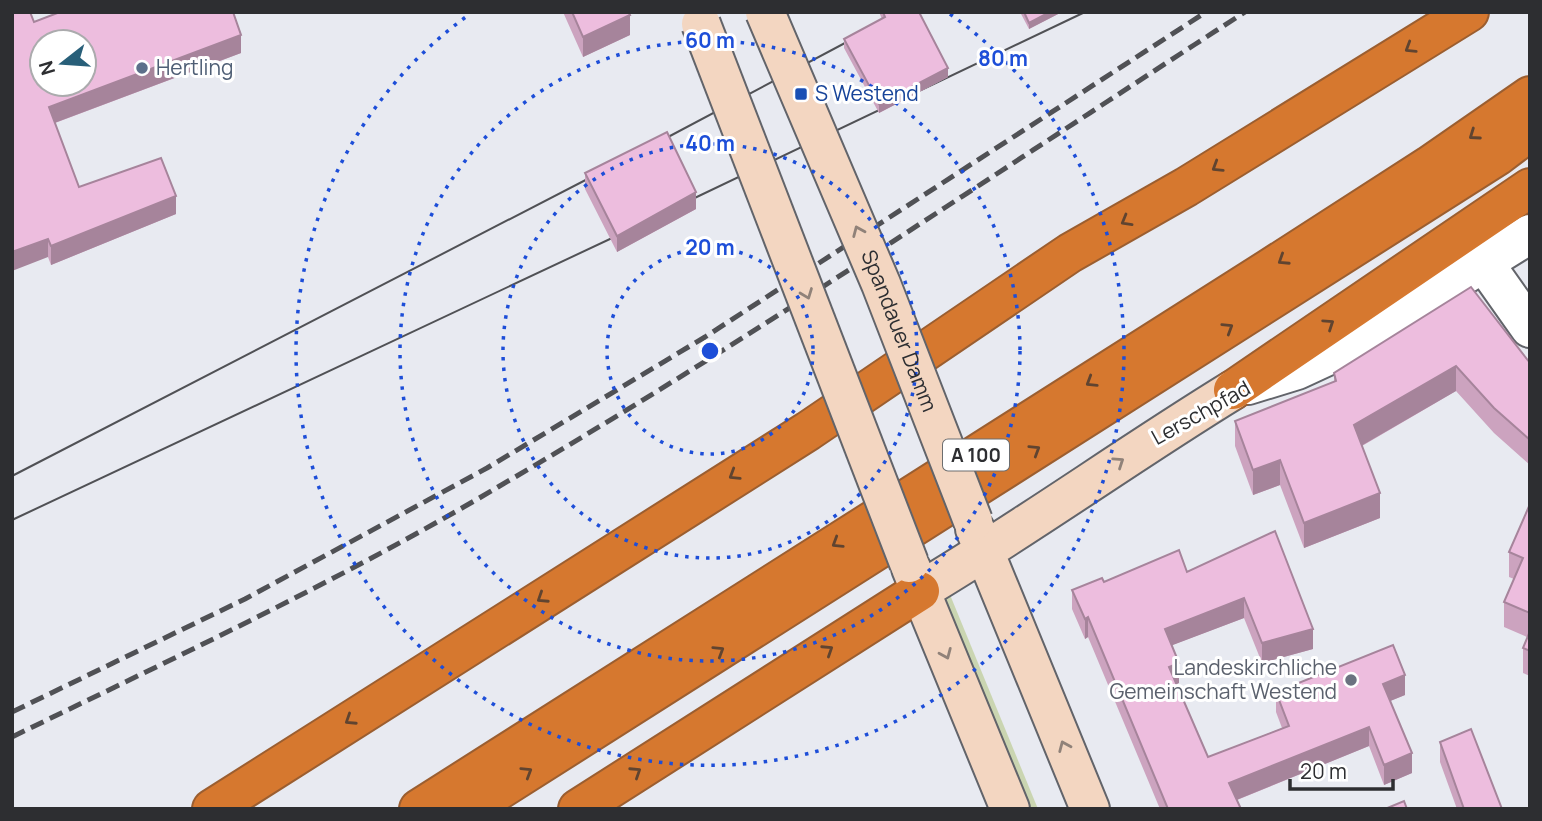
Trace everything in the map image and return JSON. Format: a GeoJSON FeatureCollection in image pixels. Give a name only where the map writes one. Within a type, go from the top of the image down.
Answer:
{"type":"FeatureCollection","features":[{"type":"Feature","properties":{"kind":"highway"},"geometry":{"type":"LineString","coordinates":[[212,809],[793,441],[1070,253],[1185,187],[1469,12]]}},
{"type":"Feature","properties":{"kind":"highway","name":"A 100"},"geometry":{"type":"LineString","coordinates":[[419,809],[1418,173],[1530,96]]}},
{"type":"Feature","properties":{"kind":"highway","name":"A 100"},"geometry":{"type":"LineString","coordinates":[[469,809],[1257,310],[1497,156],[1530,131]]}},
{"type":"Feature","properties":{"kind":"highway"},"geometry":{"type":"LineString","coordinates":[[1233,390],[1530,188]]}},
{"type":"Feature","properties":{"kind":"highway"},"geometry":{"type":"LineString","coordinates":[[578,809],[914,577]]}},
{"type":"Feature","properties":{"kind":"main road","name":"Spandauer Damm"},"geometry":{"type":"LineString","coordinates":[[765,12],[912,362],[978,537],[1090,809]]}},
{"type":"Feature","properties":{"kind":"main road"},"geometry":{"type":"LineString","coordinates":[[698,18],[850,404],[914,577],[1010,809]]}},
{"type":"Feature","properties":{"kind":"main road","name":"Lerschpfad"},"geometry":{"type":"LineString","coordinates":[[914,577],[978,537],[1155,438],[1233,390]]}},
{"type":"Feature","properties":{"kind":"street","name":"Lerschpfad"},"geometry":{"type":"LineString","coordinates":[[1233,390],[1325,358],[1530,234]]}},
{"type":"Feature","properties":{"kind":"street"},"geometry":{"type":"LineString","coordinates":[[1485,263],[1530,328]]}},
{"type":"Feature","properties":{"kind":"green space"},"geometry":{"type":"Polygon","coordinates":[[[946,585],[1038,809],[1029,809],[937,588],[946,585]]]}},
{"type":"Feature","properties":{"kind":"building"},"geometry":{"type":"Polygon","coordinates":[[[12,12],[30,12],[34,22],[60,12],[233,12],[241,35],[98,89],[98,28],[28,28],[28,98],[73,98],[49,107],[79,187],[161,158],[176,196],[51,246],[48,239],[12,252],[12,12]]]}},
{"type":"Feature","properties":{"kind":"building"},"geometry":{"type":"Polygon","coordinates":[[[572,12],[628,12],[630,15],[583,37],[572,12]]]}},
{"type":"Feature","properties":{"kind":"building"},"geometry":{"type":"Polygon","coordinates":[[[883,12],[919,12],[948,68],[879,104],[844,39],[885,17],[883,12]]]}},
{"type":"Feature","properties":{"kind":"building"},"geometry":{"type":"Polygon","coordinates":[[[1024,12],[1050,12],[1029,23],[1024,12]]]}},
{"type":"Feature","properties":{"kind":"building"},"geometry":{"type":"Polygon","coordinates":[[[667,132],[696,192],[617,236],[585,173],[667,132]]]}},
{"type":"Feature","properties":{"kind":"building"},"geometry":{"type":"Polygon","coordinates":[[[1471,287],[1530,363],[1530,440],[1494,408],[1456,366],[1354,425],[1380,493],[1304,523],[1280,460],[1253,470],[1235,421],[1336,381],[1334,373],[1471,287]]]}},
{"type":"Feature","properties":{"kind":"building"},"geometry":{"type":"Polygon","coordinates":[[[1530,504],[1530,613],[1504,602],[1523,558],[1509,552],[1530,504]]]}},
{"type":"Feature","properties":{"kind":"building"},"geometry":{"type":"Polygon","coordinates":[[[1275,531],[1313,629],[1262,643],[1244,598],[1165,629],[1179,663],[1169,667],[1208,757],[1289,726],[1276,692],[1393,645],[1405,675],[1383,684],[1412,753],[1384,765],[1369,727],[1229,783],[1241,809],[1168,809],[1088,617],[1085,619],[1072,590],[1102,578],[1104,582],[1179,550],[1187,572],[1275,531]]]}},
{"type":"Feature","properties":{"kind":"building"},"geometry":{"type":"Polygon","coordinates":[[[1530,631],[1530,651],[1523,648],[1530,631]]]}},
{"type":"Feature","properties":{"kind":"building"},"geometry":{"type":"Polygon","coordinates":[[[1471,729],[1502,809],[1464,809],[1440,742],[1471,729]]]}},
{"type":"Feature","properties":{"kind":"building"},"geometry":{"type":"Polygon","coordinates":[[[1404,801],[1407,809],[1385,809],[1404,801]]]}},
{"type":"Feature","properties":{"kind":"tram line"},"geometry":{"type":"LineString","coordinates":[[680,205],[1085,12]]}},
{"type":"Feature","properties":{"kind":"tram line"},"geometry":{"type":"LineString","coordinates":[[653,145],[860,35]]}},
{"type":"Feature","properties":{"kind":"tram line"},"geometry":{"type":"LineString","coordinates":[[12,476],[603,171]]}},
{"type":"Feature","properties":{"kind":"tram line"},"geometry":{"type":"LineString","coordinates":[[12,520],[627,231]]}},
{"type":"Feature","properties":{"kind":"railway"},"geometry":{"type":"LineString","coordinates":[[12,712],[245,599],[487,468],[705,337],[1206,12]]}},
{"type":"Feature","properties":{"kind":"railway"},"geometry":{"type":"LineString","coordinates":[[12,737],[318,586],[498,487],[874,254],[1245,12]]}},
{"type":"Feature","properties":{"kind":"place","name":"Hertling"},"geometry":{"type":"Point","coordinates":[142,68]}},
{"type":"Feature","properties":{"kind":"place","name":"S Westend"},"geometry":{"type":"Point","coordinates":[801,94]}},
{"type":"Feature","properties":{"kind":"place","name":"Landeskirchliche Gemeinschaft Westend"},"geometry":{"type":"Point","coordinates":[1351,680]}}]}
